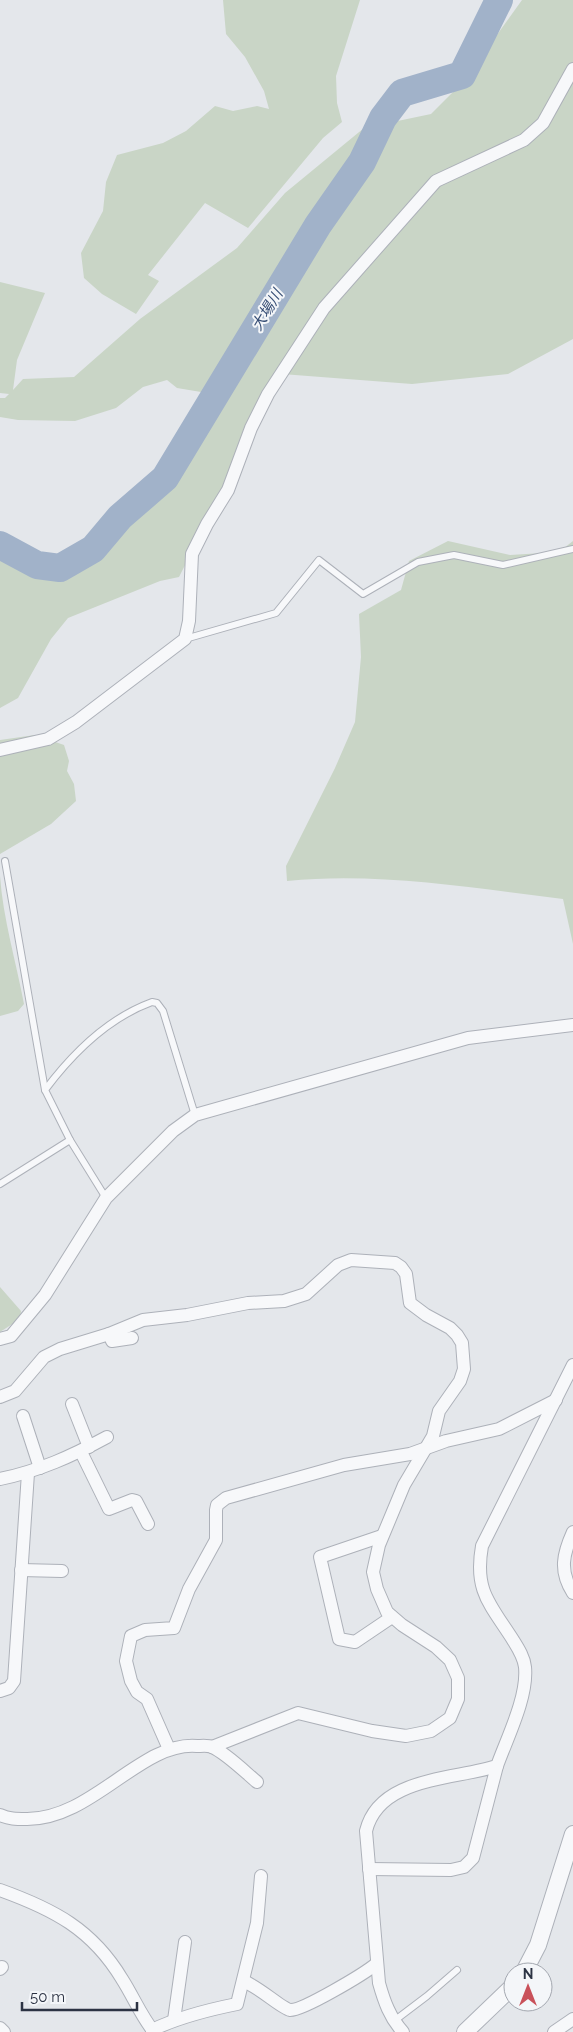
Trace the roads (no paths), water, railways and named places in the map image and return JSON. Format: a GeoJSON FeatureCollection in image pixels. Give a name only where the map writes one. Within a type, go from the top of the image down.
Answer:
{"type":"FeatureCollection","features":[{"type":"Feature","properties":{"kind":"street"},"geometry":{"type":"LineString","coordinates":[[0,750],[48,739],[76,722],[186,639],[189,621],[192,554],[207,524],[228,490],[251,428],[268,394],[324,308],[436,181],[524,140],[543,123],[555,106],[573,69]]}},
{"type":"Feature","properties":{"kind":"street"},"geometry":{"type":"LineString","coordinates":[[555,106],[573,92]]}},
{"type":"Feature","properties":{"kind":"street"},"geometry":{"type":"LineString","coordinates":[[0,1339],[11,1336],[45,1294],[106,1198],[173,1131],[195,1115],[468,1038],[573,1025]]}},
{"type":"Feature","properties":{"kind":"street"},"geometry":{"type":"LineString","coordinates":[[0,1397],[15,1391],[44,1357],[60,1349],[109,1334],[143,1320],[187,1315],[248,1304],[284,1301],[306,1294],[338,1265],[351,1260],[395,1263],[406,1274],[410,1303],[426,1315],[450,1328],[462,1343],[464,1356],[464,1369],[460,1381],[438,1412],[433,1436],[404,1485],[382,1536],[373,1572],[377,1589],[392,1617],[436,1646],[450,1660],[458,1678],[458,1700],[450,1718],[431,1730],[406,1736],[372,1731],[298,1713],[212,1747],[186,1745],[169,1749],[80,1804],[56,1815],[33,1819],[8,1819],[0,1815]]}},
{"type":"Feature","properties":{"kind":"street"},"geometry":{"type":"LineString","coordinates":[[109,1334],[112,1341],[132,1338]]}},
{"type":"Feature","properties":{"kind":"street"},"geometry":{"type":"LineString","coordinates":[[369,1869],[452,1870],[464,1867],[473,1858],[497,1766],[524,1689],[525,1667],[520,1652],[484,1597],[480,1581],[479,1560],[482,1546],[573,1365]]}},
{"type":"Feature","properties":{"kind":"street"},"geometry":{"type":"LineString","coordinates":[[169,1749],[146,1699],[136,1692],[126,1661],[131,1636],[145,1630],[174,1628],[189,1589],[216,1540],[217,1505],[226,1498],[344,1465],[410,1454],[428,1446],[499,1429],[556,1400]]}},
{"type":"Feature","properties":{"kind":"street"},"geometry":{"type":"LineString","coordinates":[[72,1404],[85,1449],[109,1509],[132,1500],[136,1501],[148,1524]]}},
{"type":"Feature","properties":{"kind":"street"},"geometry":{"type":"LineString","coordinates":[[22,1416],[40,1468]]}},
{"type":"Feature","properties":{"kind":"street"},"geometry":{"type":"LineString","coordinates":[[0,1479],[28,1473],[85,1449],[107,1437]]}},
{"type":"Feature","properties":{"kind":"street"},"geometry":{"type":"LineString","coordinates":[[0,1691],[9,1688],[14,1681],[28,1473]]}},
{"type":"Feature","properties":{"kind":"street"},"geometry":{"type":"LineString","coordinates":[[573,1532],[564,1554],[563,1566],[565,1580],[573,1593]]}},
{"type":"Feature","properties":{"kind":"street"},"geometry":{"type":"LineString","coordinates":[[382,1536],[320,1557],[339,1639],[355,1642],[392,1617]]}},
{"type":"Feature","properties":{"kind":"street"},"geometry":{"type":"LineString","coordinates":[[21,1570],[62,1571]]}},
{"type":"Feature","properties":{"kind":"street"},"geometry":{"type":"LineString","coordinates":[[212,1747],[257,1782]]}},
{"type":"Feature","properties":{"kind":"street"},"geometry":{"type":"LineString","coordinates":[[403,2032],[394,2021],[386,2006],[379,1983],[366,1831],[369,1817],[381,1802],[396,1792],[417,1785],[497,1766]]}},
{"type":"Feature","properties":{"kind":"street"},"geometry":{"type":"LineString","coordinates":[[529,1962],[538,1945],[573,1834]]}},
{"type":"Feature","properties":{"kind":"street"},"geometry":{"type":"LineString","coordinates":[[0,1890],[27,1900],[79,1928],[100,1949],[121,1977],[153,2031],[174,2020],[202,2011],[237,2004],[257,1923],[261,1876]]}},
{"type":"Feature","properties":{"kind":"street"},"geometry":{"type":"LineString","coordinates":[[174,2020],[185,1942]]}},
{"type":"Feature","properties":{"kind":"street"},"geometry":{"type":"LineString","coordinates":[[243,1981],[259,1988],[285,2008],[296,2009],[347,1983],[376,1964]]}},
{"type":"Feature","properties":{"kind":"street"},"geometry":{"type":"LineString","coordinates":[[465,2032],[503,1996]]}},
{"type":"Feature","properties":{"kind":"street"},"geometry":{"type":"LineString","coordinates":[[554,2032],[573,2019]]}},
{"type":"Feature","properties":{"kind":"street"},"geometry":{"type":"LineString","coordinates":[[0,2028],[4,2032]]}},
{"type":"Feature","properties":{"kind":"lane"},"geometry":{"type":"LineString","coordinates":[[186,639],[276,613],[319,560],[364,594],[418,562],[454,556],[503,565],[573,549]]}},
{"type":"Feature","properties":{"kind":"lane"},"geometry":{"type":"LineString","coordinates":[[4,861],[45,1090],[70,1140],[106,1198]]}},
{"type":"Feature","properties":{"kind":"lane"},"geometry":{"type":"LineString","coordinates":[[45,1090],[63,1066],[114,1021],[152,1002],[157,1003],[164,1011],[195,1115]]}},
{"type":"Feature","properties":{"kind":"lane"},"geometry":{"type":"LineString","coordinates":[[0,1184],[70,1140]]}},
{"type":"Feature","properties":{"kind":"lane"},"geometry":{"type":"LineString","coordinates":[[394,2021],[457,1970]]}},
{"type":"Feature","properties":{"kind":"waterway","name":"大場川"},"geometry":{"type":"LineString","coordinates":[[0,545],[37,565],[60,568],[93,549],[120,517],[165,478],[318,225],[362,162],[383,118],[402,93],[462,75],[499,0]]}}]}
